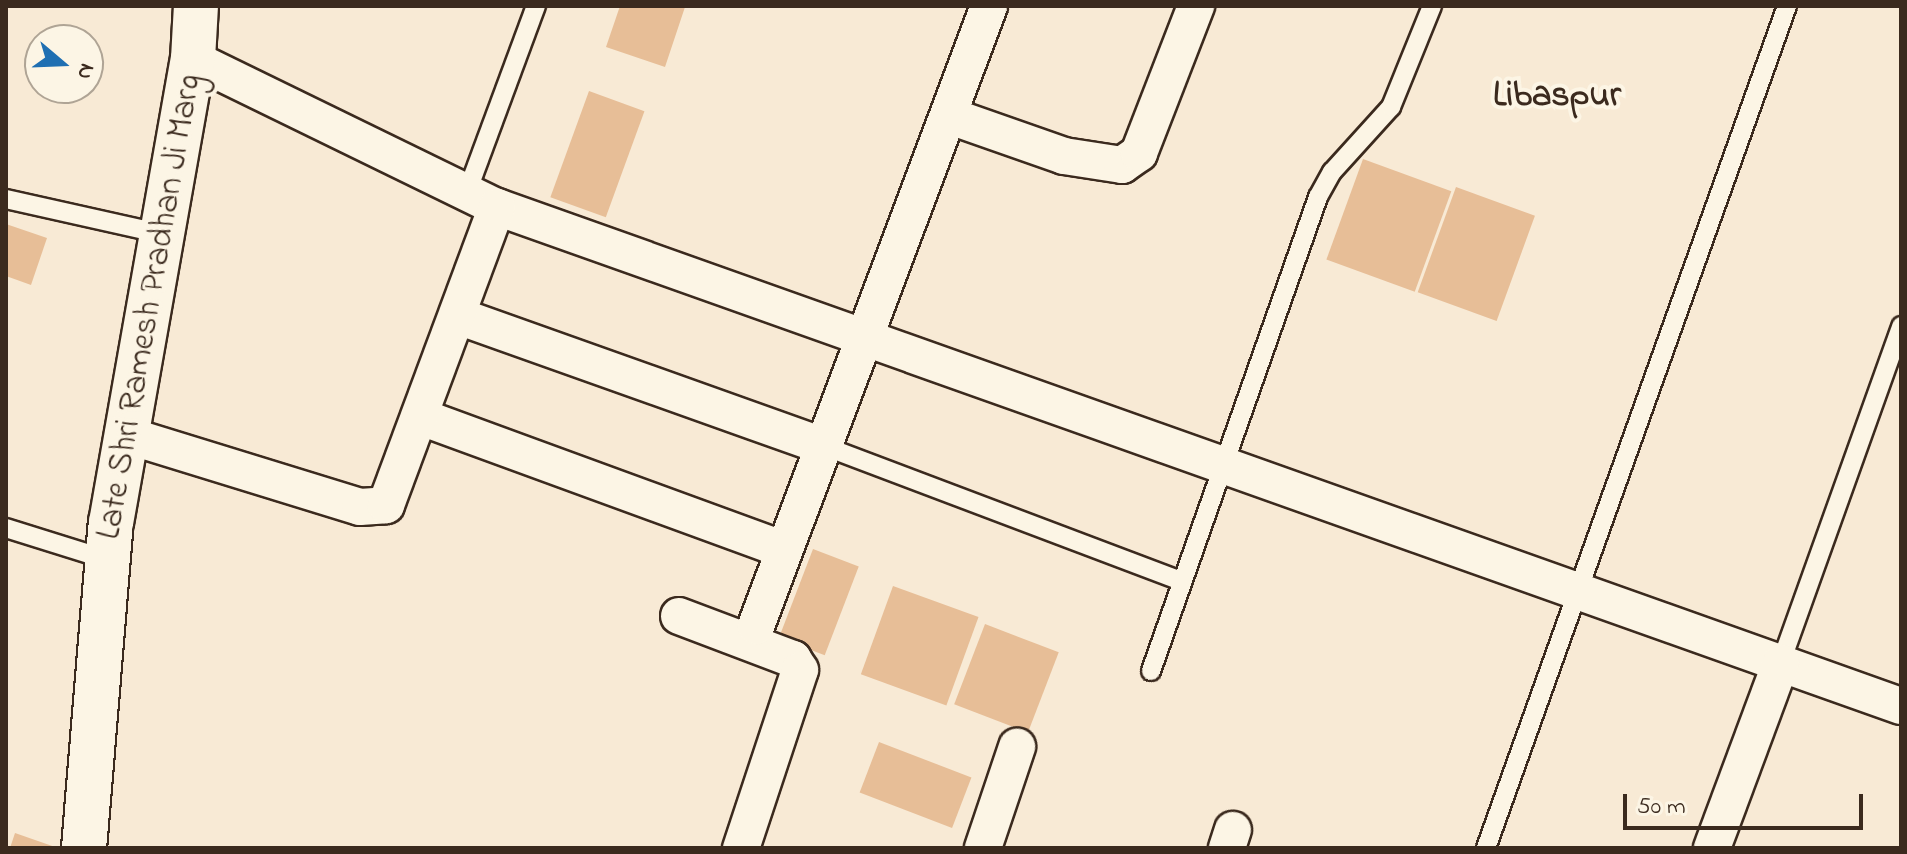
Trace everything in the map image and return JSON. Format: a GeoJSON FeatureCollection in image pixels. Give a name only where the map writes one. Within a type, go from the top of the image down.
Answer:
{"type":"FeatureCollection","features":[{"type":"Feature","properties":{"kind":"street","name":"Late Shri Ramesh Pradhan Ji Marg"},"geometry":{"type":"LineString","coordinates":[[84,848],[108,560],[123,434],[193,59],[196,6]]}},
{"type":"Feature","properties":{"kind":"street"},"geometry":{"type":"LineString","coordinates":[[756,626],[782,549],[868,336],[989,6]]}},
{"type":"Feature","properties":{"kind":"street"},"geometry":{"type":"LineString","coordinates":[[950,116],[1064,156],[1122,165],[1139,153],[1196,6]]}},
{"type":"Feature","properties":{"kind":"street"},"geometry":{"type":"LineString","coordinates":[[193,59],[481,201],[1224,462],[1901,706]]}},
{"type":"Feature","properties":{"kind":"street"},"geometry":{"type":"LineString","coordinates":[[123,434],[375,508],[395,492],[458,316],[481,201]]}},
{"type":"Feature","properties":{"kind":"street"},"geometry":{"type":"LineString","coordinates":[[458,316],[824,446]]}},
{"type":"Feature","properties":{"kind":"street"},"geometry":{"type":"LineString","coordinates":[[421,417],[782,549]]}},
{"type":"Feature","properties":{"kind":"street"},"geometry":{"type":"LineString","coordinates":[[679,616],[793,659],[800,670],[741,848]]}},
{"type":"Feature","properties":{"kind":"street"},"geometry":{"type":"LineString","coordinates":[[1712,848],[1781,662]]}},
{"type":"Feature","properties":{"kind":"street"},"geometry":{"type":"LineString","coordinates":[[983,848],[1017,747]]}},
{"type":"Feature","properties":{"kind":"lane"},"geometry":{"type":"LineString","coordinates":[[481,201],[536,6]]}},
{"type":"Feature","properties":{"kind":"lane"},"geometry":{"type":"LineString","coordinates":[[1151,671],[1324,183],[1391,107],[1432,6]]}},
{"type":"Feature","properties":{"kind":"lane"},"geometry":{"type":"LineString","coordinates":[[1486,848],[1787,6]]}},
{"type":"Feature","properties":{"kind":"lane"},"geometry":{"type":"LineString","coordinates":[[6,199],[162,234]]}},
{"type":"Feature","properties":{"kind":"lane"},"geometry":{"type":"LineString","coordinates":[[1781,662],[1901,326]]}},
{"type":"Feature","properties":{"kind":"lane"},"geometry":{"type":"LineString","coordinates":[[824,446],[1182,581]]}},
{"type":"Feature","properties":{"kind":"lane"},"geometry":{"type":"LineString","coordinates":[[6,528],[108,560]]}},
{"type":"Feature","properties":{"kind":"building"},"geometry":{"type":"Polygon","coordinates":[[[620,6],[685,7],[665,67],[606,47],[620,6]]]}},
{"type":"Feature","properties":{"kind":"building"},"geometry":{"type":"Polygon","coordinates":[[[589,91],[644,111],[606,217],[550,197],[589,91]]]}},
{"type":"Feature","properties":{"kind":"building"},"geometry":{"type":"Polygon","coordinates":[[[1363,159],[1451,191],[1415,292],[1326,260],[1363,159]]]}},
{"type":"Feature","properties":{"kind":"building"},"geometry":{"type":"Polygon","coordinates":[[[1456,187],[1535,216],[1497,321],[1418,292],[1456,187]]]}},
{"type":"Feature","properties":{"kind":"building"},"geometry":{"type":"Polygon","coordinates":[[[6,224],[47,238],[31,285],[6,276],[6,224]]]}},
{"type":"Feature","properties":{"kind":"building"},"geometry":{"type":"Polygon","coordinates":[[[813,549],[859,567],[825,655],[779,638],[813,549]]]}},
{"type":"Feature","properties":{"kind":"building"},"geometry":{"type":"Polygon","coordinates":[[[893,586],[979,617],[946,705],[861,674],[893,586]]]}},
{"type":"Feature","properties":{"kind":"building"},"geometry":{"type":"Polygon","coordinates":[[[985,624],[1059,652],[1028,733],[954,704],[985,624]]]}},
{"type":"Feature","properties":{"kind":"building"},"geometry":{"type":"Polygon","coordinates":[[[879,742],[971,777],[952,828],[860,792],[879,742]]]}},
{"type":"Feature","properties":{"kind":"building"},"geometry":{"type":"Polygon","coordinates":[[[15,833],[58,848],[10,848],[15,833]]]}},
{"type":"Feature","properties":{"kind":"district","name":"Libaspur"},"geometry":{"type":"Point","coordinates":[1557,97]}}]}
